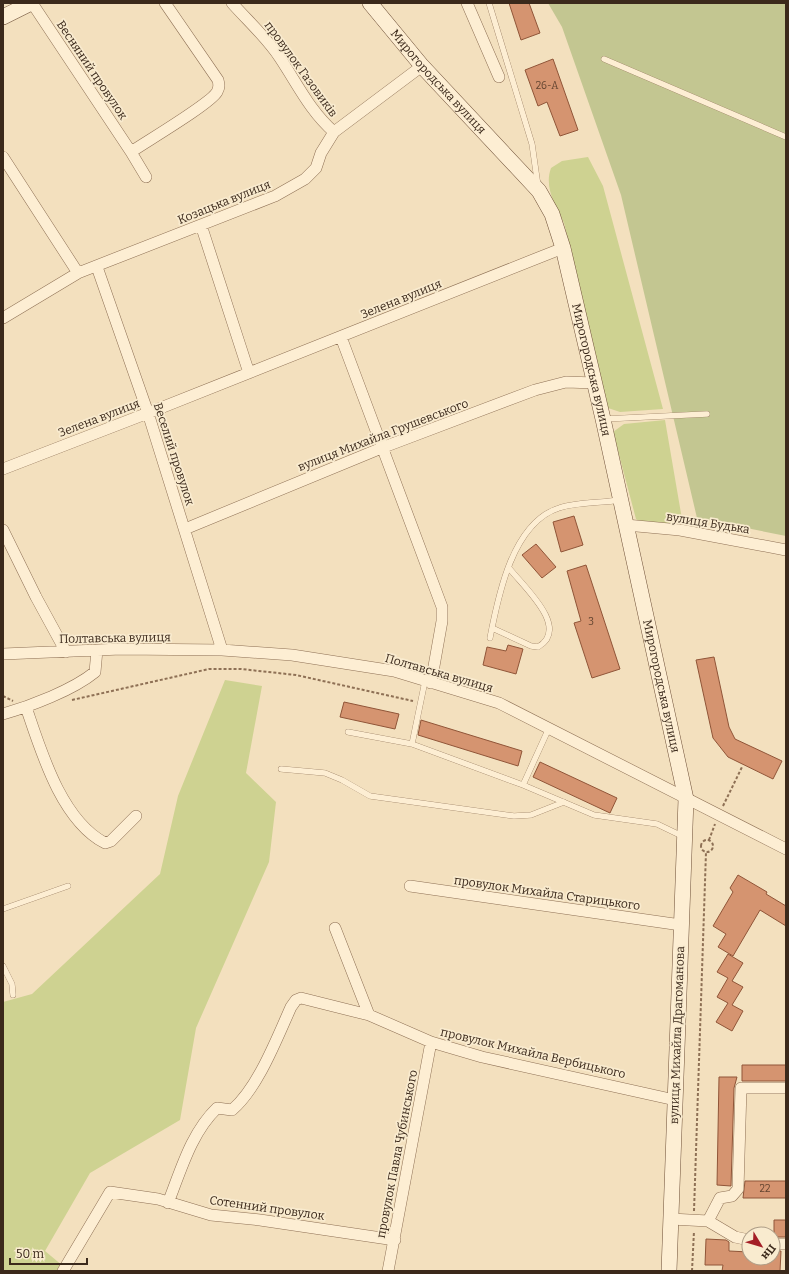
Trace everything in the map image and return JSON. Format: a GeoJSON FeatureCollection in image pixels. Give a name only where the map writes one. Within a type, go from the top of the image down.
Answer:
{"type":"FeatureCollection","features":[{"type":"Feature","properties":{"kind":"street"},"geometry":{"type":"LineString","coordinates":[[3,17],[31,3]]}},
{"type":"Feature","properties":{"kind":"street","name":"Весняний провулок"},"geometry":{"type":"LineString","coordinates":[[31,3],[131,152],[146,177]]}},
{"type":"Feature","properties":{"kind":"street"},"geometry":{"type":"LineString","coordinates":[[131,152],[200,107],[217,93],[219,86],[218,80],[165,3]]}},
{"type":"Feature","properties":{"kind":"street","name":"провулок Газовиків"},"geometry":{"type":"LineString","coordinates":[[232,3],[280,57],[307,103],[320,120],[334,132]]}},
{"type":"Feature","properties":{"kind":"street","name":"Мирогородська вулиця"},"geometry":{"type":"LineString","coordinates":[[370,3],[422,66],[539,191],[552,214],[563,248],[595,383],[686,799]]}},
{"type":"Feature","properties":{"kind":"street"},"geometry":{"type":"LineString","coordinates":[[467,3],[499,77]]}},
{"type":"Feature","properties":{"kind":"street","name":"Козацька вулиця"},"geometry":{"type":"LineString","coordinates":[[3,318],[78,273],[97,267],[276,196],[305,179],[316,168],[321,153],[334,132],[422,66]]}},
{"type":"Feature","properties":{"kind":"street"},"geometry":{"type":"LineString","coordinates":[[3,157],[78,273]]}},
{"type":"Feature","properties":{"kind":"street"},"geometry":{"type":"LineString","coordinates":[[201,225],[249,373]]}},
{"type":"Feature","properties":{"kind":"street","name":"Зелена вулиця"},"geometry":{"type":"LineString","coordinates":[[3,469],[148,414],[563,248]]}},
{"type":"Feature","properties":{"kind":"street","name":"Веселий провулок"},"geometry":{"type":"LineString","coordinates":[[97,267],[148,414],[222,650]]}},
{"type":"Feature","properties":{"kind":"street"},"geometry":{"type":"LineString","coordinates":[[342,337],[384,446],[442,607],[442,621],[428,682]]}},
{"type":"Feature","properties":{"kind":"street","name":"вулиця Михайла Грушевського"},"geometry":{"type":"LineString","coordinates":[[184,529],[384,446],[535,390],[566,382],[595,383]]}},
{"type":"Feature","properties":{"kind":"street","name":"вулиця Будька"},"geometry":{"type":"LineString","coordinates":[[626,525],[680,530],[786,550]]}},
{"type":"Feature","properties":{"kind":"street"},"geometry":{"type":"LineString","coordinates":[[3,530],[36,597],[66,652]]}},
{"type":"Feature","properties":{"kind":"street"},"geometry":{"type":"LineString","coordinates":[[3,714],[26,707],[86,680],[95,672],[97,650]]}},
{"type":"Feature","properties":{"kind":"street","name":"Полтавська вулиця"},"geometry":{"type":"LineString","coordinates":[[3,654],[97,650],[222,650],[292,655],[394,671],[499,703],[786,849]]}},
{"type":"Feature","properties":{"kind":"street"},"geometry":{"type":"LineString","coordinates":[[26,707],[44,760],[56,787],[75,816],[90,833],[105,843],[111,841],[136,816]]}},
{"type":"Feature","properties":{"kind":"street","name":"вулиця Михайла Драгоманова"},"geometry":{"type":"LineString","coordinates":[[669,1271],[686,799]]}},
{"type":"Feature","properties":{"kind":"street","name":"провулок Михайла Старицького"},"geometry":{"type":"LineString","coordinates":[[410,886],[681,925]]}},
{"type":"Feature","properties":{"kind":"street"},"geometry":{"type":"LineString","coordinates":[[335,928],[369,1015]]}},
{"type":"Feature","properties":{"kind":"street","name":"провулок Михайла Вербицького"},"geometry":{"type":"LineString","coordinates":[[168,1203],[186,1155],[207,1117],[217,1108],[232,1110],[238,1105],[254,1083],[296,1000],[301,998],[369,1015],[431,1042],[482,1057],[675,1100]]}},
{"type":"Feature","properties":{"kind":"street","name":"провулок Павла Чубинського"},"geometry":{"type":"LineString","coordinates":[[388,1271],[431,1042]]}},
{"type":"Feature","properties":{"kind":"street"},"geometry":{"type":"LineString","coordinates":[[708,1221],[720,1198],[732,1196],[738,1189],[741,1088],[786,1088]]}},
{"type":"Feature","properties":{"kind":"street","name":"Сотенний провулок"},"geometry":{"type":"LineString","coordinates":[[63,1271],[110,1192],[168,1203],[211,1215],[260,1220],[395,1240]]}},
{"type":"Feature","properties":{"kind":"street"},"geometry":{"type":"LineString","coordinates":[[671,1219],[708,1221],[735,1237],[741,1238]]}},
{"type":"Feature","properties":{"kind":"lane"},"geometry":{"type":"LineString","coordinates":[[488,3],[532,144],[539,191]]}},
{"type":"Feature","properties":{"kind":"lane"},"geometry":{"type":"LineString","coordinates":[[604,59],[786,137]]}},
{"type":"Feature","properties":{"kind":"lane"},"geometry":{"type":"LineString","coordinates":[[603,419],[707,414]]}},
{"type":"Feature","properties":{"kind":"lane"},"geometry":{"type":"LineString","coordinates":[[490,638],[497,605],[509,568],[515,552],[528,530],[539,519],[560,507],[621,500]]}},
{"type":"Feature","properties":{"kind":"lane"},"geometry":{"type":"LineString","coordinates":[[492,628],[531,646],[538,647],[547,640],[550,630],[549,622],[544,611],[509,568]]}},
{"type":"Feature","properties":{"kind":"lane"},"geometry":{"type":"LineString","coordinates":[[412,744],[420,702],[428,682]]}},
{"type":"Feature","properties":{"kind":"lane"},"geometry":{"type":"LineString","coordinates":[[523,784],[549,728]]}},
{"type":"Feature","properties":{"kind":"lane"},"geometry":{"type":"LineString","coordinates":[[348,732],[412,744],[523,784],[594,815],[657,824],[685,837]]}},
{"type":"Feature","properties":{"kind":"lane"},"geometry":{"type":"LineString","coordinates":[[282,769],[325,773],[342,780],[370,796],[484,813],[514,816],[531,815],[564,802]]}},
{"type":"Feature","properties":{"kind":"lane"},"geometry":{"type":"LineString","coordinates":[[3,909],[68,886]]}},
{"type":"Feature","properties":{"kind":"lane"},"geometry":{"type":"LineString","coordinates":[[3,966],[12,984],[13,995]]}},
{"type":"Feature","properties":{"kind":"path"},"geometry":{"type":"LineString","coordinates":[[70,700],[209,669],[241,669],[296,675],[420,702]]}},
{"type":"Feature","properties":{"kind":"path"},"geometry":{"type":"LineString","coordinates":[[709,840],[742,767]]}},
{"type":"Feature","properties":{"kind":"path"},"geometry":{"type":"LineString","coordinates":[[692,1271],[706,852],[703,850],[701,845],[704,841],[709,840]]}},
{"type":"Feature","properties":{"kind":"path"},"geometry":{"type":"LineString","coordinates":[[706,852],[710,851],[713,847],[709,840]]}},
{"type":"Feature","properties":{"kind":"green space"},"geometry":{"type":"Polygon","coordinates":[[[548,3],[786,3],[786,536],[697,518],[621,195],[562,27],[548,3]]]}},
{"type":"Feature","properties":{"kind":"green space"},"geometry":{"type":"Polygon","coordinates":[[[588,157],[603,186],[663,409],[620,412],[608,408],[564,223],[552,196],[549,182],[551,168],[562,161],[588,157]]]}},
{"type":"Feature","properties":{"kind":"green space"},"geometry":{"type":"Polygon","coordinates":[[[665,420],[683,525],[641,523],[636,519],[613,432],[624,424],[665,420]]]}},
{"type":"Feature","properties":{"kind":"green space"},"geometry":{"type":"Polygon","coordinates":[[[225,680],[262,686],[246,773],[276,802],[269,862],[196,1028],[180,1120],[90,1173],[45,1251],[69,1271],[3,1271],[3,1002],[32,994],[160,874],[178,796],[225,680]]]}},
{"type":"Feature","properties":{"kind":"building"},"geometry":{"type":"Polygon","coordinates":[[[509,3],[529,3],[540,33],[521,40],[509,3]]]}},
{"type":"Feature","properties":{"kind":"building"},"geometry":{"type":"Polygon","coordinates":[[[553,59],[578,130],[560,136],[547,102],[538,106],[525,70],[553,59]]]}},
{"type":"Feature","properties":{"kind":"building"},"geometry":{"type":"Polygon","coordinates":[[[574,516],[583,545],[561,552],[553,522],[574,516]]]}},
{"type":"Feature","properties":{"kind":"building"},"geometry":{"type":"Polygon","coordinates":[[[536,544],[556,567],[542,578],[522,555],[536,544]]]}},
{"type":"Feature","properties":{"kind":"building"},"geometry":{"type":"Polygon","coordinates":[[[586,565],[620,669],[592,678],[574,623],[581,621],[567,571],[586,565]]]}},
{"type":"Feature","properties":{"kind":"building"},"geometry":{"type":"Polygon","coordinates":[[[508,645],[523,649],[516,674],[483,665],[487,647],[506,651],[508,645]]]}},
{"type":"Feature","properties":{"kind":"building"},"geometry":{"type":"Polygon","coordinates":[[[714,657],[729,727],[735,739],[782,761],[773,779],[728,757],[713,738],[696,660],[714,657]]]}},
{"type":"Feature","properties":{"kind":"building"},"geometry":{"type":"Polygon","coordinates":[[[344,702],[399,714],[395,729],[340,717],[344,702]]]}},
{"type":"Feature","properties":{"kind":"building"},"geometry":{"type":"Polygon","coordinates":[[[421,720],[522,751],[518,766],[418,735],[421,720]]]}},
{"type":"Feature","properties":{"kind":"building"},"geometry":{"type":"Polygon","coordinates":[[[540,762],[617,798],[610,813],[533,777],[540,762]]]}},
{"type":"Feature","properties":{"kind":"building"},"geometry":{"type":"Polygon","coordinates":[[[738,875],[767,892],[766,894],[786,906],[786,926],[760,910],[733,956],[718,947],[726,934],[713,926],[733,892],[730,888],[738,875]]]}},
{"type":"Feature","properties":{"kind":"building"},"geometry":{"type":"Polygon","coordinates":[[[728,954],[743,963],[732,981],[743,987],[732,1005],[743,1011],[732,1031],[716,1022],[728,1003],[717,997],[728,978],[717,972],[728,954]]]}},
{"type":"Feature","properties":{"kind":"building"},"geometry":{"type":"Polygon","coordinates":[[[742,1065],[786,1065],[786,1081],[742,1081],[742,1065]]]}},
{"type":"Feature","properties":{"kind":"building"},"geometry":{"type":"Polygon","coordinates":[[[719,1077],[737,1077],[734,1088],[731,1186],[717,1185],[719,1077]]]}},
{"type":"Feature","properties":{"kind":"building"},"geometry":{"type":"Polygon","coordinates":[[[745,1181],[786,1181],[786,1198],[743,1198],[745,1181]]]}},
{"type":"Feature","properties":{"kind":"building"},"geometry":{"type":"Polygon","coordinates":[[[774,1220],[786,1220],[786,1237],[781,1237],[781,1226],[774,1226],[774,1220]]]}},
{"type":"Feature","properties":{"kind":"building"},"geometry":{"type":"Polygon","coordinates":[[[706,1239],[726,1240],[729,1242],[729,1251],[741,1252],[741,1266],[780,1266],[780,1271],[722,1271],[723,1265],[705,1265],[706,1239]]]}}]}
